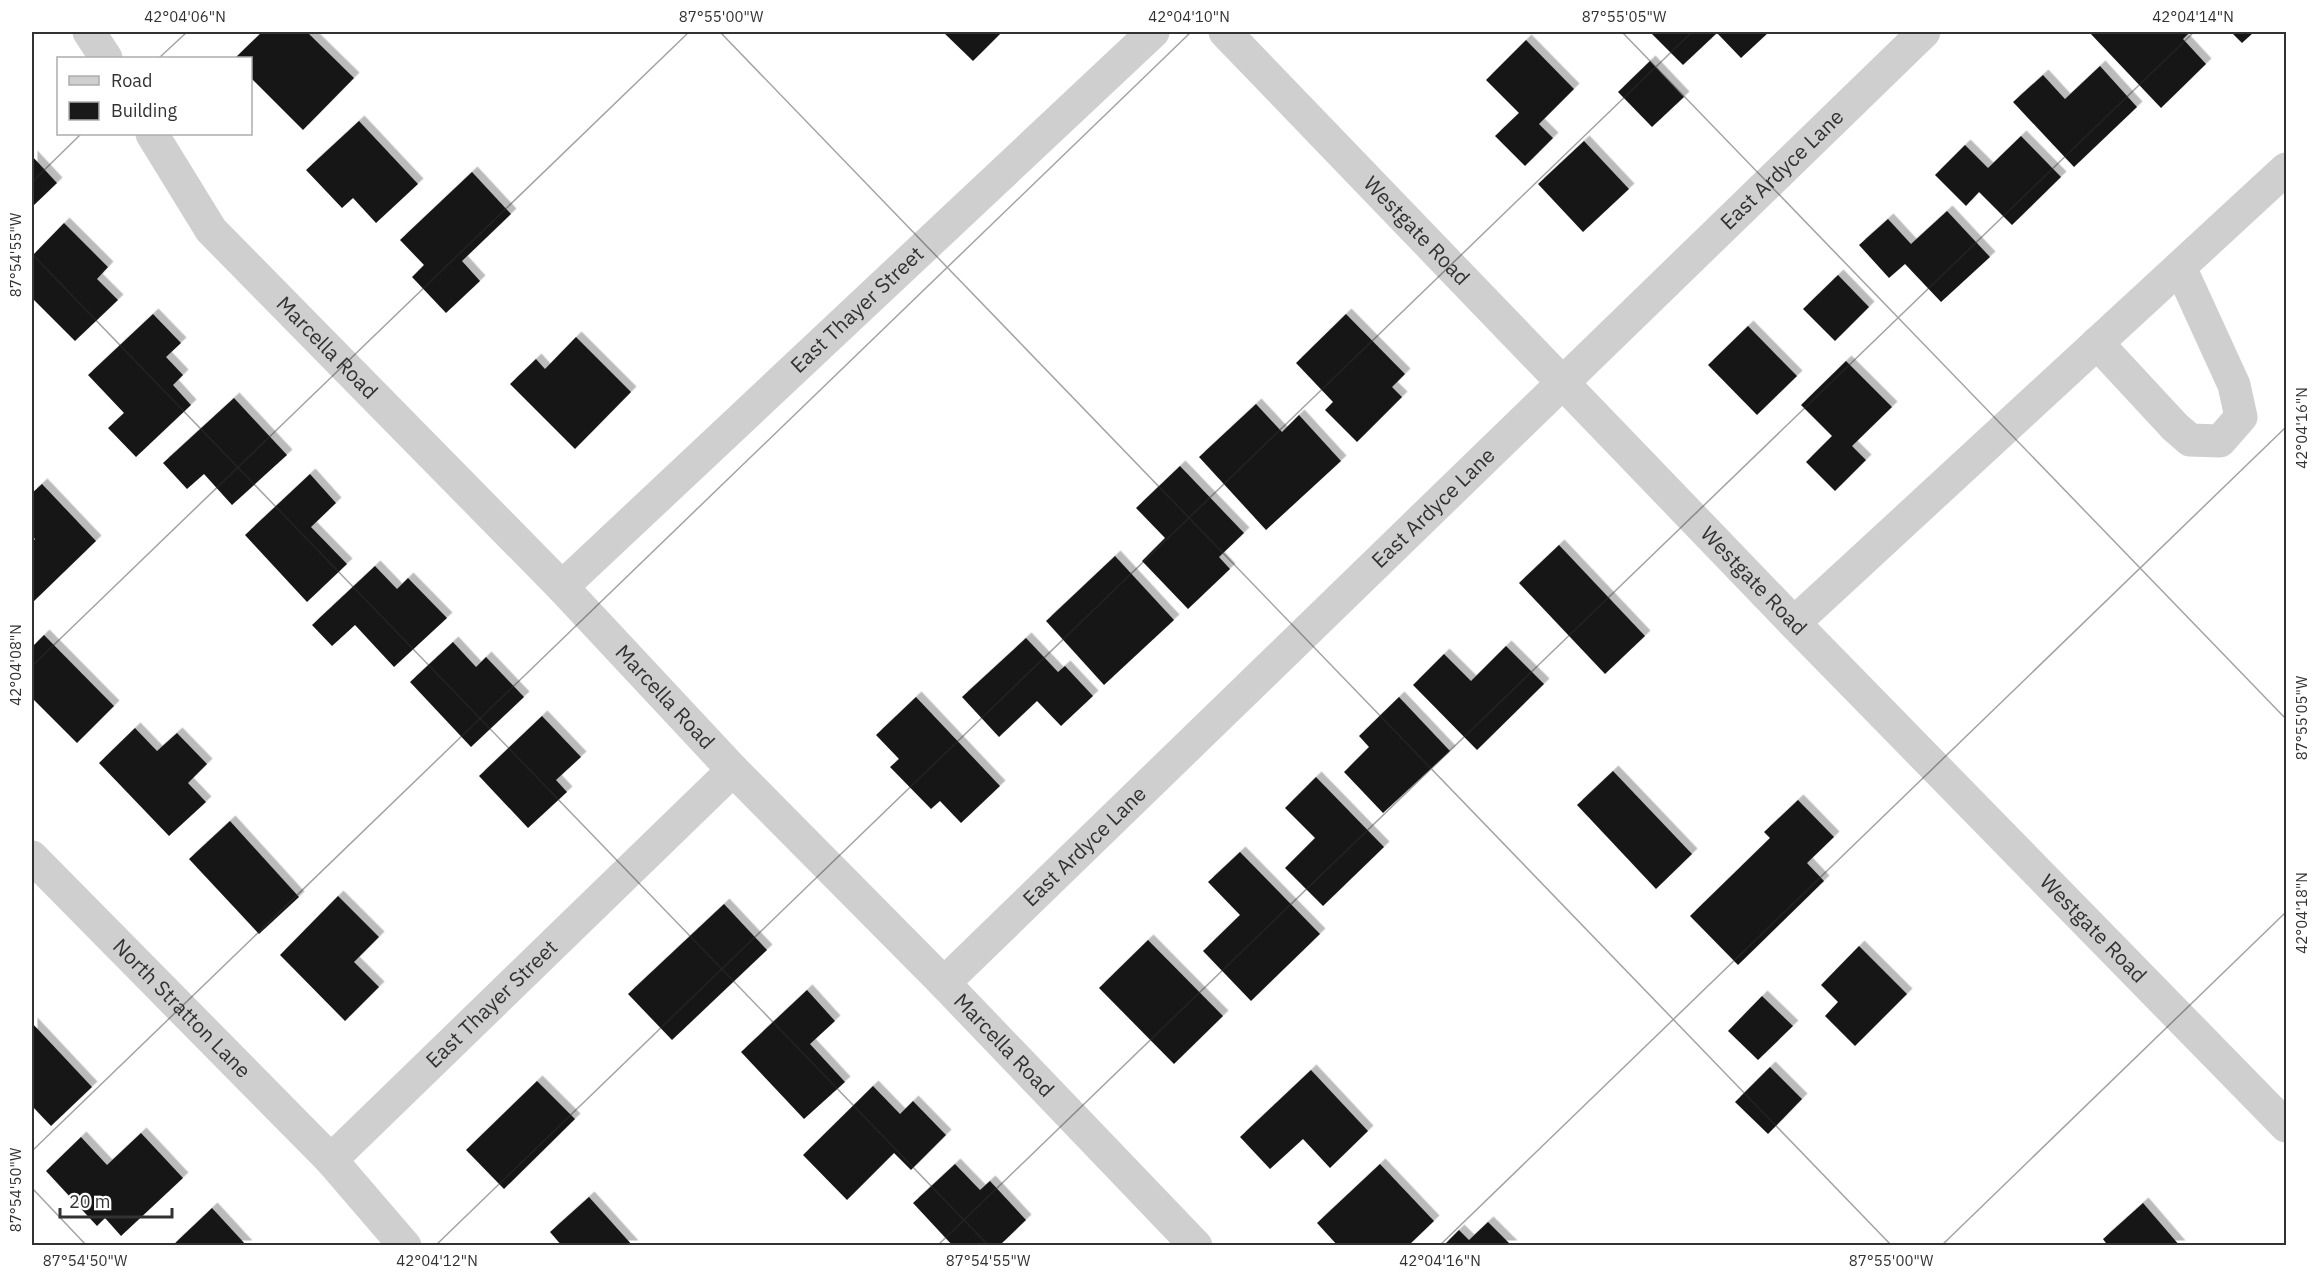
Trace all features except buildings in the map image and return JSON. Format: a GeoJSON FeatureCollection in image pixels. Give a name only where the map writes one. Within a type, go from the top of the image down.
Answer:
{"type":"FeatureCollection","features":[{"type":"Feature","properties":{"kind":"street"},"geometry":{"type":"LineString","coordinates":[[89,32],[105,57]]}},
{"type":"Feature","properties":{"kind":"street","name":"East Thayer Street"},"geometry":{"type":"LineString","coordinates":[[562,587],[1153,32]]}},
{"type":"Feature","properties":{"kind":"street","name":"Westgate Road"},"geometry":{"type":"LineString","coordinates":[[1225,32],[1794,623],[2286,1126]]}},
{"type":"Feature","properties":{"kind":"street","name":"East Ardyce Lane"},"geometry":{"type":"LineString","coordinates":[[944,983],[1924,32]]}},
{"type":"Feature","properties":{"kind":"street","name":"Marcella Road"},"geometry":{"type":"LineString","coordinates":[[153,135],[211,230],[562,587],[733,770],[944,983],[1196,1245]]}},
{"type":"Feature","properties":{"kind":"street"},"geometry":{"type":"LineString","coordinates":[[1794,623],[2286,169]]}},
{"type":"Feature","properties":{"kind":"street"},"geometry":{"type":"LineString","coordinates":[[2097,343],[2175,427],[2190,440],[2220,441],[2241,417],[2234,385],[2180,267]]}},
{"type":"Feature","properties":{"kind":"street","name":"East Thayer Street"},"geometry":{"type":"LineString","coordinates":[[331,1160],[733,770]]}},
{"type":"Feature","properties":{"kind":"street","name":"North Stratton Lane"},"geometry":{"type":"LineString","coordinates":[[32,857],[331,1160]]}},
{"type":"Feature","properties":{"kind":"street"},"geometry":{"type":"LineString","coordinates":[[331,1160],[405,1245]]}}]}
